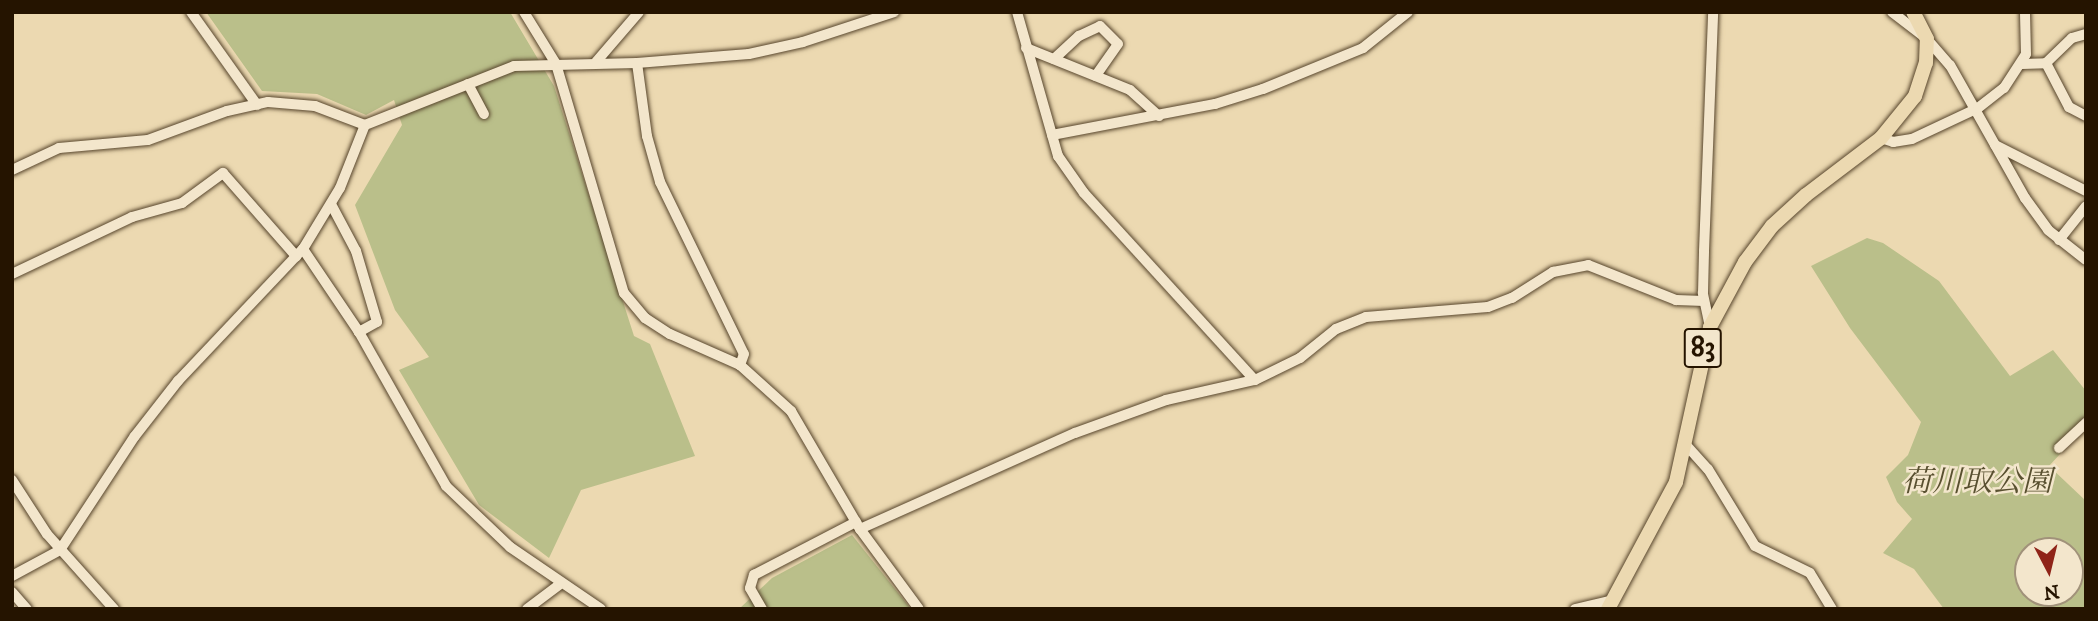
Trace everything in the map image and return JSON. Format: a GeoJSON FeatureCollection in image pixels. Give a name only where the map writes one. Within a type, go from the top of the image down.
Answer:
{"type":"FeatureCollection","features":[{"type":"Feature","properties":{"kind":"main road"},"geometry":{"type":"LineString","coordinates":[[1913,12],[1927,39]]}},
{"type":"Feature","properties":{"kind":"main road","name":"83"},"geometry":{"type":"LineString","coordinates":[[1609,605],[1665,506],[1687,446],[1697,373],[1710,327],[1745,262],[1773,226],[1881,138],[1915,96],[1926,63],[1927,39]]}},
{"type":"Feature","properties":{"kind":"street"},"geometry":{"type":"LineString","coordinates":[[191,12],[257,105]]}},
{"type":"Feature","properties":{"kind":"street"},"geometry":{"type":"LineString","coordinates":[[524,12],[556,64],[624,293],[645,317],[670,334],[740,365],[791,411],[858,525],[919,609]]}},
{"type":"Feature","properties":{"kind":"street"},"geometry":{"type":"LineString","coordinates":[[596,62],[639,12]]}},
{"type":"Feature","properties":{"kind":"street"},"geometry":{"type":"LineString","coordinates":[[12,170],[59,148],[148,140],[257,105],[291,102],[365,125],[514,66],[637,63],[771,51],[894,12]]}},
{"type":"Feature","properties":{"kind":"street"},"geometry":{"type":"LineString","coordinates":[[1017,12],[1058,156],[1084,193],[1255,380]]}},
{"type":"Feature","properties":{"kind":"street"},"geometry":{"type":"LineString","coordinates":[[1052,135],[1215,104],[1337,61],[1363,48],[1408,12]]}},
{"type":"Feature","properties":{"kind":"street"},"geometry":{"type":"LineString","coordinates":[[1710,327],[1704,302],[1713,12]]}},
{"type":"Feature","properties":{"kind":"street"},"geometry":{"type":"LineString","coordinates":[[1892,12],[1927,39],[1978,108],[2025,198],[2059,240],[2086,260]]}},
{"type":"Feature","properties":{"kind":"street"},"geometry":{"type":"LineString","coordinates":[[1881,138],[1893,142],[1912,139],[1978,108],[2004,88],[2022,64],[2027,41],[2025,12]]}},
{"type":"Feature","properties":{"kind":"street"},"geometry":{"type":"LineString","coordinates":[[1054,60],[1079,36],[1100,26],[1118,44],[1096,76]]}},
{"type":"Feature","properties":{"kind":"street"},"geometry":{"type":"LineString","coordinates":[[2022,64],[2046,63],[2072,38],[2086,34]]}},
{"type":"Feature","properties":{"kind":"street"},"geometry":{"type":"LineString","coordinates":[[1026,48],[1137,94],[1159,116]]}},
{"type":"Feature","properties":{"kind":"street"},"geometry":{"type":"LineString","coordinates":[[637,63],[647,136],[660,182],[744,354],[740,365]]}},
{"type":"Feature","properties":{"kind":"street"},"geometry":{"type":"LineString","coordinates":[[2046,63],[2069,107],[2086,116]]}},
{"type":"Feature","properties":{"kind":"street"},"geometry":{"type":"LineString","coordinates":[[468,84],[484,114]]}},
{"type":"Feature","properties":{"kind":"street"},"geometry":{"type":"LineString","coordinates":[[12,576],[60,550],[135,436],[178,380],[300,252],[331,204],[365,125]]}},
{"type":"Feature","properties":{"kind":"street"},"geometry":{"type":"LineString","coordinates":[[1995,145],[2086,191]]}},
{"type":"Feature","properties":{"kind":"street"},"geometry":{"type":"LineString","coordinates":[[12,274],[132,217],[182,203],[223,173],[300,252],[359,332],[446,486],[475,519],[559,584],[601,609]]}},
{"type":"Feature","properties":{"kind":"street"},"geometry":{"type":"LineString","coordinates":[[331,204],[356,251],[377,322],[359,332]]}},
{"type":"Feature","properties":{"kind":"street"},"geometry":{"type":"LineString","coordinates":[[2059,240],[2086,206]]}},
{"type":"Feature","properties":{"kind":"street"},"geometry":{"type":"LineString","coordinates":[[762,609],[750,587],[754,575],[858,525],[1075,433],[1166,400],[1255,380],[1300,358],[1336,329],[1356,320],[1380,314],[1488,307],[1512,298],[1553,272],[1588,265],[1676,300],[1704,302]]}},
{"type":"Feature","properties":{"kind":"street"},"geometry":{"type":"LineString","coordinates":[[2059,448],[2086,423]]}},
{"type":"Feature","properties":{"kind":"street"},"geometry":{"type":"LineString","coordinates":[[1687,446],[1707,469],[1755,546],[1810,573],[1832,609]]}},
{"type":"Feature","properties":{"kind":"street"},"geometry":{"type":"LineString","coordinates":[[12,480],[60,550],[111,608]]}},
{"type":"Feature","properties":{"kind":"street"},"geometry":{"type":"LineString","coordinates":[[527,609],[559,584]]}},
{"type":"Feature","properties":{"kind":"street"},"geometry":{"type":"LineString","coordinates":[[12,592],[27,609]]}},
{"type":"Feature","properties":{"kind":"street"},"geometry":{"type":"LineString","coordinates":[[1575,609],[1609,605]]}},
{"type":"Feature","properties":{"kind":"green space"},"geometry":{"type":"Polygon","coordinates":[[[206,12],[510,12],[554,86],[634,336],[650,344],[695,456],[581,490],[549,558],[479,505],[399,370],[429,357],[395,310],[355,205],[402,125],[394,100],[366,115],[317,94],[262,91],[206,12]]]}},
{"type":"Feature","properties":{"kind":"green space","name":"荷川取公園"},"geometry":{"type":"Polygon","coordinates":[[[1867,238],[1883,243],[1939,281],[2010,376],[2053,350],[2086,391],[2086,426],[2049,466],[2086,501],[2086,609],[1944,609],[1914,569],[1883,553],[1912,519],[1897,502],[1886,477],[1908,455],[1921,422],[1850,328],[1811,266],[1867,238]]]}},
{"type":"Feature","properties":{"kind":"green space"},"geometry":{"type":"Polygon","coordinates":[[[852,535],[911,609],[739,609],[772,578],[852,535]]]}}]}
